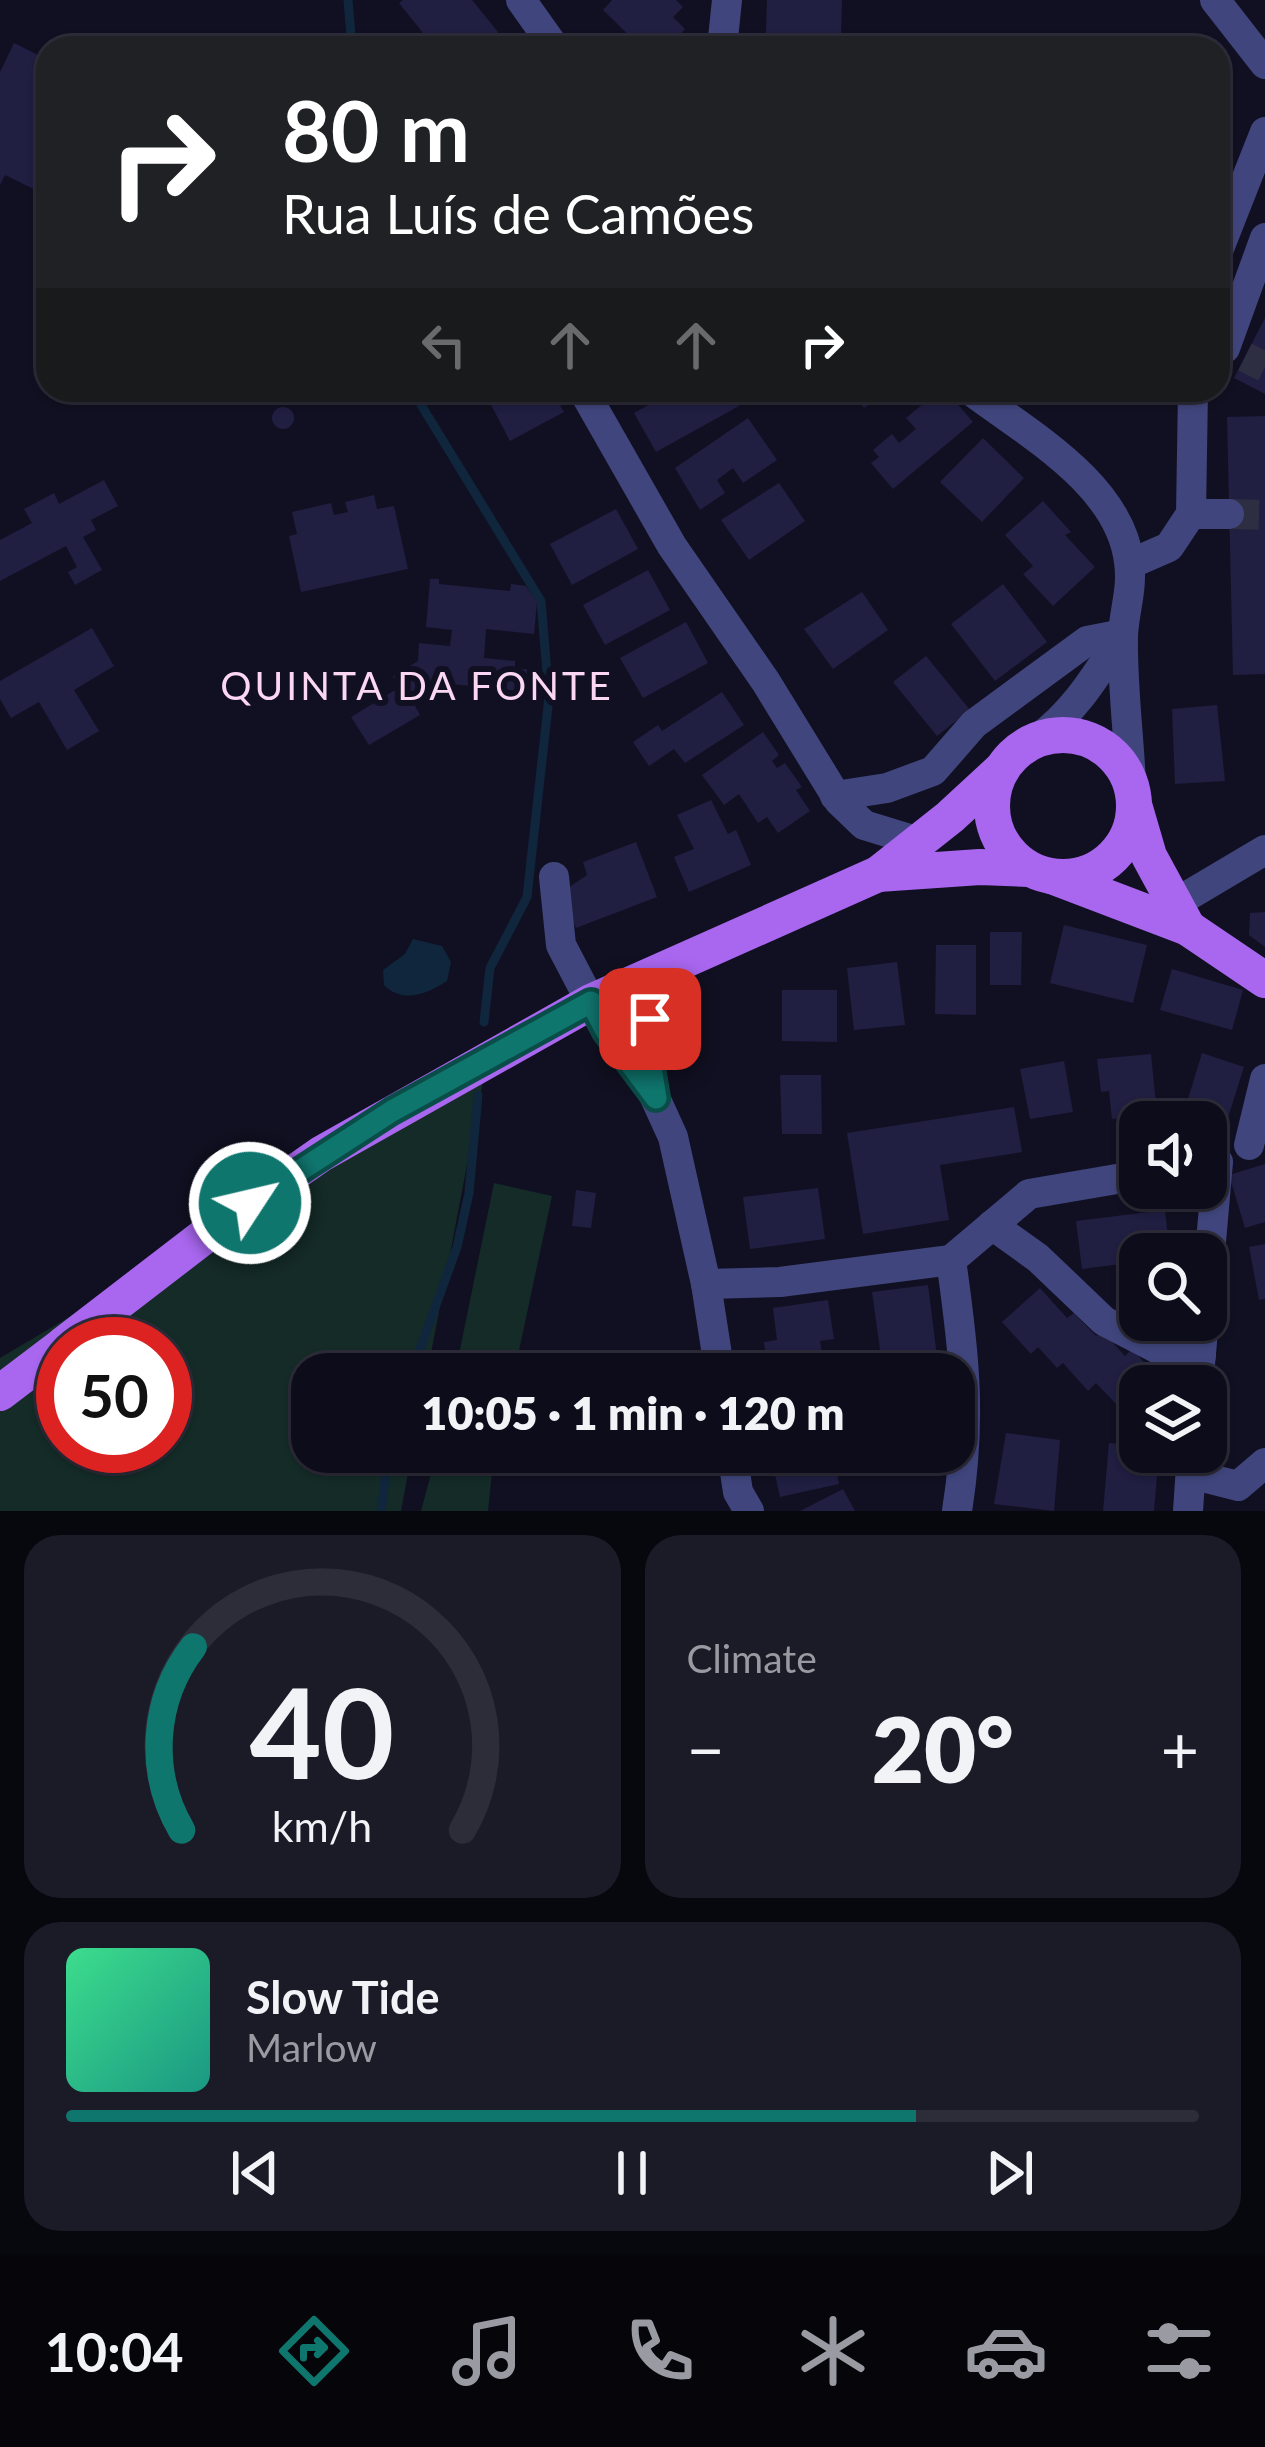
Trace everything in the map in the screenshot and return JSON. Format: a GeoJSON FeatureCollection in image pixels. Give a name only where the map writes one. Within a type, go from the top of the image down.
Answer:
{"type":"FeatureCollection","features":[{"type":"Feature","properties":{"kind":"main road"},"geometry":{"type":"LineString","coordinates":[[99,1317],[321,1154],[591,1002],[866,880],[950,817],[1016,752],[1036,740],[1081,737],[1103,747],[1120,763],[1149,856],[1182,916]]}},
{"type":"Feature","properties":{"kind":"main road"},"geometry":{"type":"LineString","coordinates":[[1001,769],[992,813],[998,835],[1011,854],[1040,872],[1182,916],[1265,980]]}},
{"type":"Feature","properties":{"kind":"main road"},"geometry":{"type":"LineString","coordinates":[[866,880],[980,867],[1076,876],[1098,868],[1117,853],[1130,832],[1133,796]]}},
{"type":"Feature","properties":{"kind":"main road"},"geometry":{"type":"LineString","coordinates":[[0,1393],[36,1365]]}},
{"type":"Feature","properties":{"kind":"street"},"geometry":{"type":"LineString","coordinates":[[521,0],[546,36]]}},
{"type":"Feature","properties":{"kind":"street"},"geometry":{"type":"LineString","coordinates":[[723,36],[727,0]]}},
{"type":"Feature","properties":{"kind":"street"},"geometry":{"type":"LineString","coordinates":[[1215,0],[1265,64]]}},
{"type":"Feature","properties":{"kind":"street"},"geometry":{"type":"LineString","coordinates":[[1230,221],[1265,132]]}},
{"type":"Feature","properties":{"kind":"street"},"geometry":{"type":"LineString","coordinates":[[1230,347],[1265,238]]}},
{"type":"Feature","properties":{"kind":"street"},"geometry":{"type":"LineString","coordinates":[[591,402],[672,547],[766,682],[835,796],[864,825],[916,841]]}},
{"type":"Feature","properties":{"kind":"street"},"geometry":{"type":"LineString","coordinates":[[985,402],[1087,483],[1118,526],[1130,564],[1123,634],[1133,796]]}},
{"type":"Feature","properties":{"kind":"street"},"geometry":{"type":"LineString","coordinates":[[1130,564],[1168,547],[1191,514],[1193,402]]}},
{"type":"Feature","properties":{"kind":"street"},"geometry":{"type":"LineString","coordinates":[[1191,514],[1229,514]]}},
{"type":"Feature","properties":{"kind":"street"},"geometry":{"type":"LineString","coordinates":[[835,796],[887,788],[933,771],[974,724],[1087,641],[1123,634]]}},
{"type":"Feature","properties":{"kind":"street"},"geometry":{"type":"LineString","coordinates":[[1036,740],[1076,705],[1123,634]]}},
{"type":"Feature","properties":{"kind":"street"},"geometry":{"type":"LineString","coordinates":[[1182,916],[1265,850]]}},
{"type":"Feature","properties":{"kind":"street"},"geometry":{"type":"LineString","coordinates":[[554,877],[561,945],[606,1031],[656,1098]]}},
{"type":"Feature","properties":{"kind":"street"},"geometry":{"type":"LineString","coordinates":[[673,964],[650,1019],[649,1056],[656,1098],[681,1165],[717,1353]]}},
{"type":"Feature","properties":{"kind":"street"},"geometry":{"type":"LineString","coordinates":[[1227,1157],[1257,1146],[1265,1078]]}},
{"type":"Feature","properties":{"kind":"street"},"geometry":{"type":"LineString","coordinates":[[706,1284],[780,1282],[950,1260],[1029,1194],[1119,1179]]}},
{"type":"Feature","properties":{"kind":"street"},"geometry":{"type":"LineString","coordinates":[[992,1225],[1038,1258],[1104,1321],[1189,1365]]}},
{"type":"Feature","properties":{"kind":"street"},"geometry":{"type":"LineString","coordinates":[[950,1260],[966,1363],[966,1457],[957,1511]]}},
{"type":"Feature","properties":{"kind":"street"},"geometry":{"type":"LineString","coordinates":[[1211,1473],[1238,1486],[1265,1463]]}},
{"type":"Feature","properties":{"kind":"street"},"geometry":{"type":"LineString","coordinates":[[734,1473],[738,1505]]}},
{"type":"Feature","properties":{"kind":"street"},"geometry":{"type":"LineString","coordinates":[[1188,1511],[1190,1473]]}},
{"type":"Feature","properties":{"kind":"green space"},"geometry":{"type":"Polygon","coordinates":[[[485,1071],[431,1353],[291,1353],[291,1473],[408,1473],[401,1511],[0,1511],[0,1358],[36,1337],[36,1473],[192,1473],[192,1317],[69,1317],[485,1071]]]}},
{"type":"Feature","properties":{"kind":"green space"},"geometry":{"type":"Polygon","coordinates":[[[494,1183],[552,1196],[518,1353],[459,1353],[494,1183]]]}},
{"type":"Feature","properties":{"kind":"green space"},"geometry":{"type":"Polygon","coordinates":[[[431,1473],[492,1473],[488,1511],[421,1511],[431,1473]]]}},
{"type":"Feature","properties":{"kind":"water"},"geometry":{"type":"Polygon","coordinates":[[[413,939],[442,946],[451,962],[447,981],[407,996],[384,985],[383,970],[405,954],[413,939]]]}},
{"type":"Feature","properties":{"kind":"building"},"geometry":{"type":"Polygon","coordinates":[[[472,0],[498,32],[493,36],[425,36],[399,3],[472,0]]]}},
{"type":"Feature","properties":{"kind":"building"},"geometry":{"type":"Polygon","coordinates":[[[612,0],[676,0],[683,7],[673,17],[685,29],[678,36],[630,36],[603,10],[612,0]]]}},
{"type":"Feature","properties":{"kind":"building"},"geometry":{"type":"Polygon","coordinates":[[[767,0],[842,0],[841,34],[766,33],[767,0]]]}},
{"type":"Feature","properties":{"kind":"building"},"geometry":{"type":"Polygon","coordinates":[[[14,43],[36,54],[36,190],[5,175],[0,185],[0,72],[14,43]]]}},
{"type":"Feature","properties":{"kind":"building"},"geometry":{"type":"Polygon","coordinates":[[[1265,318],[1265,394],[1234,378],[1265,318]]]}},
{"type":"Feature","properties":{"kind":"building"},"geometry":{"type":"Polygon","coordinates":[[[559,402],[564,412],[510,441],[490,403],[559,402]]]}},
{"type":"Feature","properties":{"kind":"building"},"geometry":{"type":"Polygon","coordinates":[[[654,402],[737,402],[739,406],[656,452],[634,413],[654,402]]]}},
{"type":"Feature","properties":{"kind":"building"},"geometry":{"type":"Polygon","coordinates":[[[925,402],[956,402],[973,422],[893,489],[871,463],[879,457],[873,450],[892,434],[899,443],[916,429],[906,418],[925,402]]]}},
{"type":"Feature","properties":{"kind":"building"},"geometry":{"type":"Polygon","coordinates":[[[283,407],[294,418],[283,429],[272,418],[283,407]]]}},
{"type":"Feature","properties":{"kind":"building"},"geometry":{"type":"Polygon","coordinates":[[[1265,416],[1265,674],[1233,675],[1227,417],[1265,416]]]}},
{"type":"Feature","properties":{"kind":"building"},"geometry":{"type":"Polygon","coordinates":[[[748,418],[777,460],[743,483],[733,468],[717,480],[725,493],[700,510],[675,468],[748,418]]]}},
{"type":"Feature","properties":{"kind":"building"},"geometry":{"type":"Polygon","coordinates":[[[983,438],[1024,478],[982,522],[940,482],[983,438]]]}},
{"type":"Feature","properties":{"kind":"building"},"geometry":{"type":"Polygon","coordinates":[[[104,480],[118,506],[91,520],[96,530],[83,537],[102,570],[75,585],[68,572],[77,567],[66,546],[0,581],[0,540],[32,523],[24,509],[54,493],[59,504],[104,480]]]}},
{"type":"Feature","properties":{"kind":"building"},"geometry":{"type":"Polygon","coordinates":[[[779,483],[805,521],[749,560],[721,520],[779,483]]]}},
{"type":"Feature","properties":{"kind":"building"},"geometry":{"type":"Polygon","coordinates":[[[374,495],[377,509],[394,506],[408,569],[301,592],[289,536],[297,534],[292,512],[331,503],[334,515],[348,512],[345,502],[374,495]]]}},
{"type":"Feature","properties":{"kind":"building"},"geometry":{"type":"Polygon","coordinates":[[[1043,501],[1071,532],[1065,535],[1095,567],[1053,606],[1023,574],[1033,566],[1005,535],[1043,501]]]}},
{"type":"Feature","properties":{"kind":"building"},"geometry":{"type":"Polygon","coordinates":[[[616,509],[638,549],[572,585],[550,544],[616,509]]]}},
{"type":"Feature","properties":{"kind":"building"},"geometry":{"type":"Polygon","coordinates":[[[648,570],[670,610],[605,645],[583,605],[648,570]]]}},
{"type":"Feature","properties":{"kind":"building"},"geometry":{"type":"Polygon","coordinates":[[[430,579],[439,579],[439,584],[510,591],[511,584],[526,586],[537,602],[534,634],[486,629],[484,658],[515,661],[515,668],[532,670],[530,692],[451,684],[415,706],[420,715],[369,745],[351,717],[400,687],[393,676],[418,661],[419,643],[450,646],[452,630],[426,627],[430,579]]]}},
{"type":"Feature","properties":{"kind":"building"},"geometry":{"type":"Polygon","coordinates":[[[1003,584],[1047,642],[995,681],[951,624],[1003,584]]]}},
{"type":"Feature","properties":{"kind":"building"},"geometry":{"type":"Polygon","coordinates":[[[862,592],[888,630],[833,669],[804,629],[862,592]]]}},
{"type":"Feature","properties":{"kind":"building"},"geometry":{"type":"Polygon","coordinates":[[[686,622],[708,663],[643,698],[620,658],[686,622]]]}},
{"type":"Feature","properties":{"kind":"building"},"geometry":{"type":"Polygon","coordinates":[[[92,628],[114,666],[74,690],[99,731],[67,750],[39,702],[11,718],[0,699],[0,681],[92,628]]]}},
{"type":"Feature","properties":{"kind":"building"},"geometry":{"type":"Polygon","coordinates":[[[926,656],[970,710],[937,736],[893,682],[926,656]]]}},
{"type":"Feature","properties":{"kind":"building"},"geometry":{"type":"Polygon","coordinates":[[[722,692],[744,725],[685,763],[674,749],[649,766],[633,742],[658,725],[662,731],[722,692]]]}},
{"type":"Feature","properties":{"kind":"building"},"geometry":{"type":"Polygon","coordinates":[[[1217,705],[1225,781],[1175,784],[1172,709],[1217,705]]]}},
{"type":"Feature","properties":{"kind":"building"},"geometry":{"type":"Polygon","coordinates":[[[763,732],[779,755],[772,761],[777,768],[785,763],[802,787],[796,790],[810,811],[778,833],[767,817],[758,823],[739,794],[724,805],[702,775],[763,732]]]}},
{"type":"Feature","properties":{"kind":"building"},"geometry":{"type":"Polygon","coordinates":[[[711,800],[728,834],[736,830],[751,865],[689,892],[674,857],[694,849],[677,815],[711,800]]]}},
{"type":"Feature","properties":{"kind":"building"},"geometry":{"type":"Polygon","coordinates":[[[636,842],[657,897],[576,928],[562,892],[587,875],[583,862],[636,842]]]}},
{"type":"Feature","properties":{"kind":"building"},"geometry":{"type":"Polygon","coordinates":[[[1265,912],[1265,947],[1249,935],[1250,913],[1265,912]]]}},
{"type":"Feature","properties":{"kind":"building"},"geometry":{"type":"Polygon","coordinates":[[[1064,925],[1147,945],[1133,1003],[1050,983],[1064,925]]]}},
{"type":"Feature","properties":{"kind":"building"},"geometry":{"type":"Polygon","coordinates":[[[990,932],[1022,932],[1021,985],[990,985],[990,932]]]}},
{"type":"Feature","properties":{"kind":"building"},"geometry":{"type":"Polygon","coordinates":[[[936,945],[976,945],[976,1015],[935,1014],[936,945]]]}},
{"type":"Feature","properties":{"kind":"building"},"geometry":{"type":"Polygon","coordinates":[[[897,962],[905,1025],[854,1030],[847,968],[897,962]]]}},
{"type":"Feature","properties":{"kind":"building"},"geometry":{"type":"Polygon","coordinates":[[[1172,969],[1243,990],[1232,1030],[1160,1010],[1172,969]]]}},
{"type":"Feature","properties":{"kind":"building"},"geometry":{"type":"Polygon","coordinates":[[[782,990],[837,990],[837,1042],[782,1041],[782,990]]]}},
{"type":"Feature","properties":{"kind":"building"},"geometry":{"type":"Polygon","coordinates":[[[1202,1053],[1244,1067],[1227,1121],[1227,1101],[1187,1101],[1202,1053]]]}},
{"type":"Feature","properties":{"kind":"building"},"geometry":{"type":"Polygon","coordinates":[[[1151,1054],[1156,1101],[1119,1101],[1119,1118],[1112,1119],[1109,1091],[1101,1092],[1097,1059],[1151,1054]]]}},
{"type":"Feature","properties":{"kind":"building"},"geometry":{"type":"Polygon","coordinates":[[[1064,1061],[1073,1112],[1030,1119],[1020,1069],[1064,1061]]]}},
{"type":"Feature","properties":{"kind":"building"},"geometry":{"type":"Polygon","coordinates":[[[780,1075],[821,1075],[822,1134],[782,1134],[780,1075]]]}},
{"type":"Feature","properties":{"kind":"building"},"geometry":{"type":"Polygon","coordinates":[[[1014,1107],[1022,1152],[940,1165],[949,1220],[863,1234],[847,1133],[1014,1107]]]}},
{"type":"Feature","properties":{"kind":"building"},"geometry":{"type":"Polygon","coordinates":[[[1265,1164],[1265,1222],[1245,1228],[1229,1175],[1265,1164]]]}},
{"type":"Feature","properties":{"kind":"building"},"geometry":{"type":"Polygon","coordinates":[[[818,1188],[825,1239],[750,1249],[743,1197],[818,1188]]]}},
{"type":"Feature","properties":{"kind":"building"},"geometry":{"type":"Polygon","coordinates":[[[576,1190],[596,1193],[591,1228],[572,1226],[576,1190]]]}},
{"type":"Feature","properties":{"kind":"building"},"geometry":{"type":"Polygon","coordinates":[[[1165,1210],[1167,1233],[1119,1233],[1119,1264],[1082,1269],[1076,1221],[1165,1210]]]}},
{"type":"Feature","properties":{"kind":"building"},"geometry":{"type":"Polygon","coordinates":[[[1265,1244],[1265,1299],[1259,1300],[1249,1247],[1265,1244]]]}},
{"type":"Feature","properties":{"kind":"building"},"geometry":{"type":"Polygon","coordinates":[[[928,1285],[936,1353],[880,1353],[872,1292],[928,1285]]]}},
{"type":"Feature","properties":{"kind":"building"},"geometry":{"type":"Polygon","coordinates":[[[1040,1288],[1067,1318],[1074,1313],[1096,1336],[1102,1331],[1125,1356],[1132,1349],[1147,1365],[1119,1365],[1118,1406],[1096,1383],[1088,1391],[1063,1363],[1057,1368],[1038,1347],[1031,1354],[1002,1322],[1040,1288]]]}},
{"type":"Feature","properties":{"kind":"building"},"geometry":{"type":"Polygon","coordinates":[[[828,1300],[834,1339],[820,1341],[822,1353],[765,1353],[764,1342],[777,1340],[773,1308],[828,1300]]]}},
{"type":"Feature","properties":{"kind":"building"},"geometry":{"type":"Polygon","coordinates":[[[1006,1433],[1060,1440],[1054,1511],[994,1504],[1006,1433]]]}},
{"type":"Feature","properties":{"kind":"building"},"geometry":{"type":"Polygon","coordinates":[[[1109,1443],[1119,1444],[1119,1473],[1157,1473],[1154,1511],[1103,1511],[1109,1443]]]}},
{"type":"Feature","properties":{"kind":"building"},"geometry":{"type":"Polygon","coordinates":[[[775,1473],[837,1473],[839,1484],[780,1497],[775,1473]]]}},
{"type":"Feature","properties":{"kind":"building"},"geometry":{"type":"Polygon","coordinates":[[[843,1489],[855,1511],[800,1511],[843,1489]]]}},
{"type":"Feature","properties":{"kind":"waterway"},"geometry":{"type":"LineString","coordinates":[[348,0],[351,36]]}},
{"type":"Feature","properties":{"kind":"waterway"},"geometry":{"type":"LineString","coordinates":[[419,402],[541,601],[549,697],[527,897],[490,968],[484,1022]]}},
{"type":"Feature","properties":{"kind":"waterway"},"geometry":{"type":"LineString","coordinates":[[419,1353],[457,1247],[469,1193],[478,1095]]}},
{"type":"Feature","properties":{"kind":"waterway"},"geometry":{"type":"LineString","coordinates":[[381,1511],[386,1473]]}},
{"type":"Feature","properties":{"kind":"tunnel"},"geometry":{"type":"LineString","coordinates":[[1245,357],[1265,367]]}},
{"type":"Feature","properties":{"kind":"tunnel"},"geometry":{"type":"LineString","coordinates":[[1229,514],[1265,515]]}},
{"type":"Feature","properties":{"kind":"district","name":"QUINTA DA FONTE"},"geometry":{"type":"Point","coordinates":[417,686]}},
{"type":"Feature","properties":{"kind":"route"},"geometry":{"type":"LineString","coordinates":[[250,1203],[392,1111],[591,1002],[616,1046],[656,1098],[649,1056],[650,1019]]}}]}
